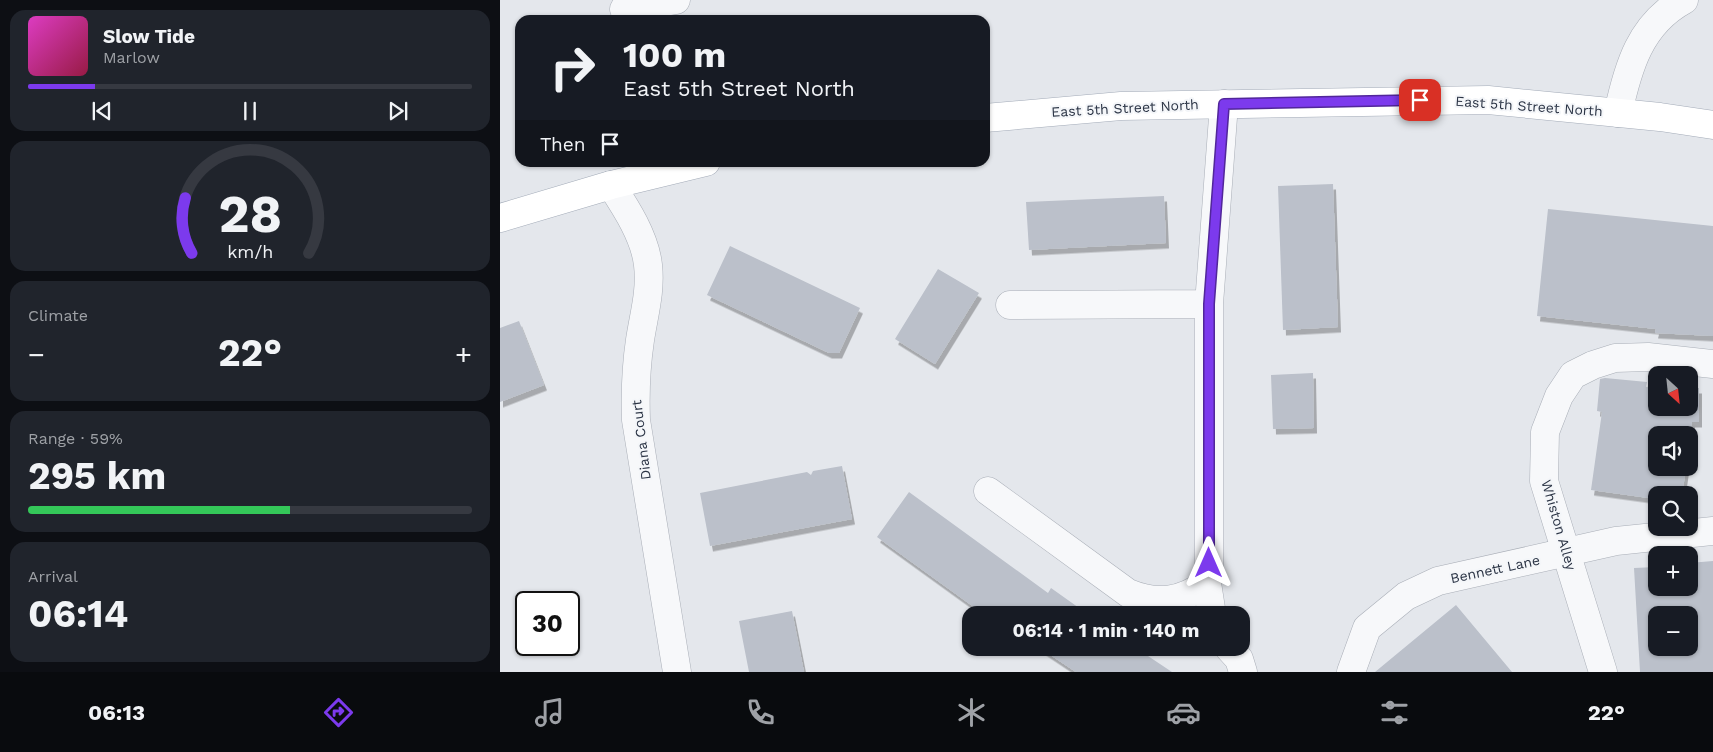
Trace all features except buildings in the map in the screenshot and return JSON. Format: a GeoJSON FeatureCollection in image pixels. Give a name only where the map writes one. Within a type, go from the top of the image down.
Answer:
{"type":"FeatureCollection","features":[{"type":"Feature","properties":{"kind":"main road","name":"East 5th Street North"},"geometry":{"type":"LineString","coordinates":[[990,118],[1121,106],[1488,100],[1618,112],[1713,125]]}},
{"type":"Feature","properties":{"kind":"main road"},"geometry":{"type":"LineString","coordinates":[[500,218],[611,186],[647,170],[669,167]]}},
{"type":"Feature","properties":{"kind":"street"},"geometry":{"type":"LineString","coordinates":[[624,10],[676,0]]}},
{"type":"Feature","properties":{"kind":"street"},"geometry":{"type":"LineString","coordinates":[[1618,112],[1627,72],[1642,40],[1668,9],[1684,0]]}},
{"type":"Feature","properties":{"kind":"street"},"geometry":{"type":"LineString","coordinates":[[1211,606],[1207,584],[1209,563],[1209,304],[1224,104]]}},
{"type":"Feature","properties":{"kind":"street","name":"Diana Court"},"geometry":{"type":"LineString","coordinates":[[611,186],[631,216],[648,263],[648,303],[640,340],[635,381],[636,420],[677,672]]}},
{"type":"Feature","properties":{"kind":"street"},"geometry":{"type":"LineString","coordinates":[[1010,305],[1209,304]]}},
{"type":"Feature","properties":{"kind":"street","name":"Whiston Alley"},"geometry":{"type":"LineString","coordinates":[[1603,672],[1544,481],[1545,432],[1558,396],[1573,375],[1615,358],[1648,357],[1713,364]]}},
{"type":"Feature","properties":{"kind":"street"},"geometry":{"type":"LineString","coordinates":[[988,491],[1128,593],[1143,600],[1177,600],[1207,584]]}},
{"type":"Feature","properties":{"kind":"street","name":"Bennett Lane"},"geometry":{"type":"LineString","coordinates":[[1351,672],[1367,628],[1406,596],[1438,581],[1567,554],[1616,541],[1713,531]]}},
{"type":"Feature","properties":{"kind":"street"},"geometry":{"type":"LineString","coordinates":[[1236,656],[1243,672]]}},
{"type":"Feature","properties":{"kind":"route"},"geometry":{"type":"LineString","coordinates":[[1209,563],[1209,304],[1224,104],[1420,100]]}}]}
